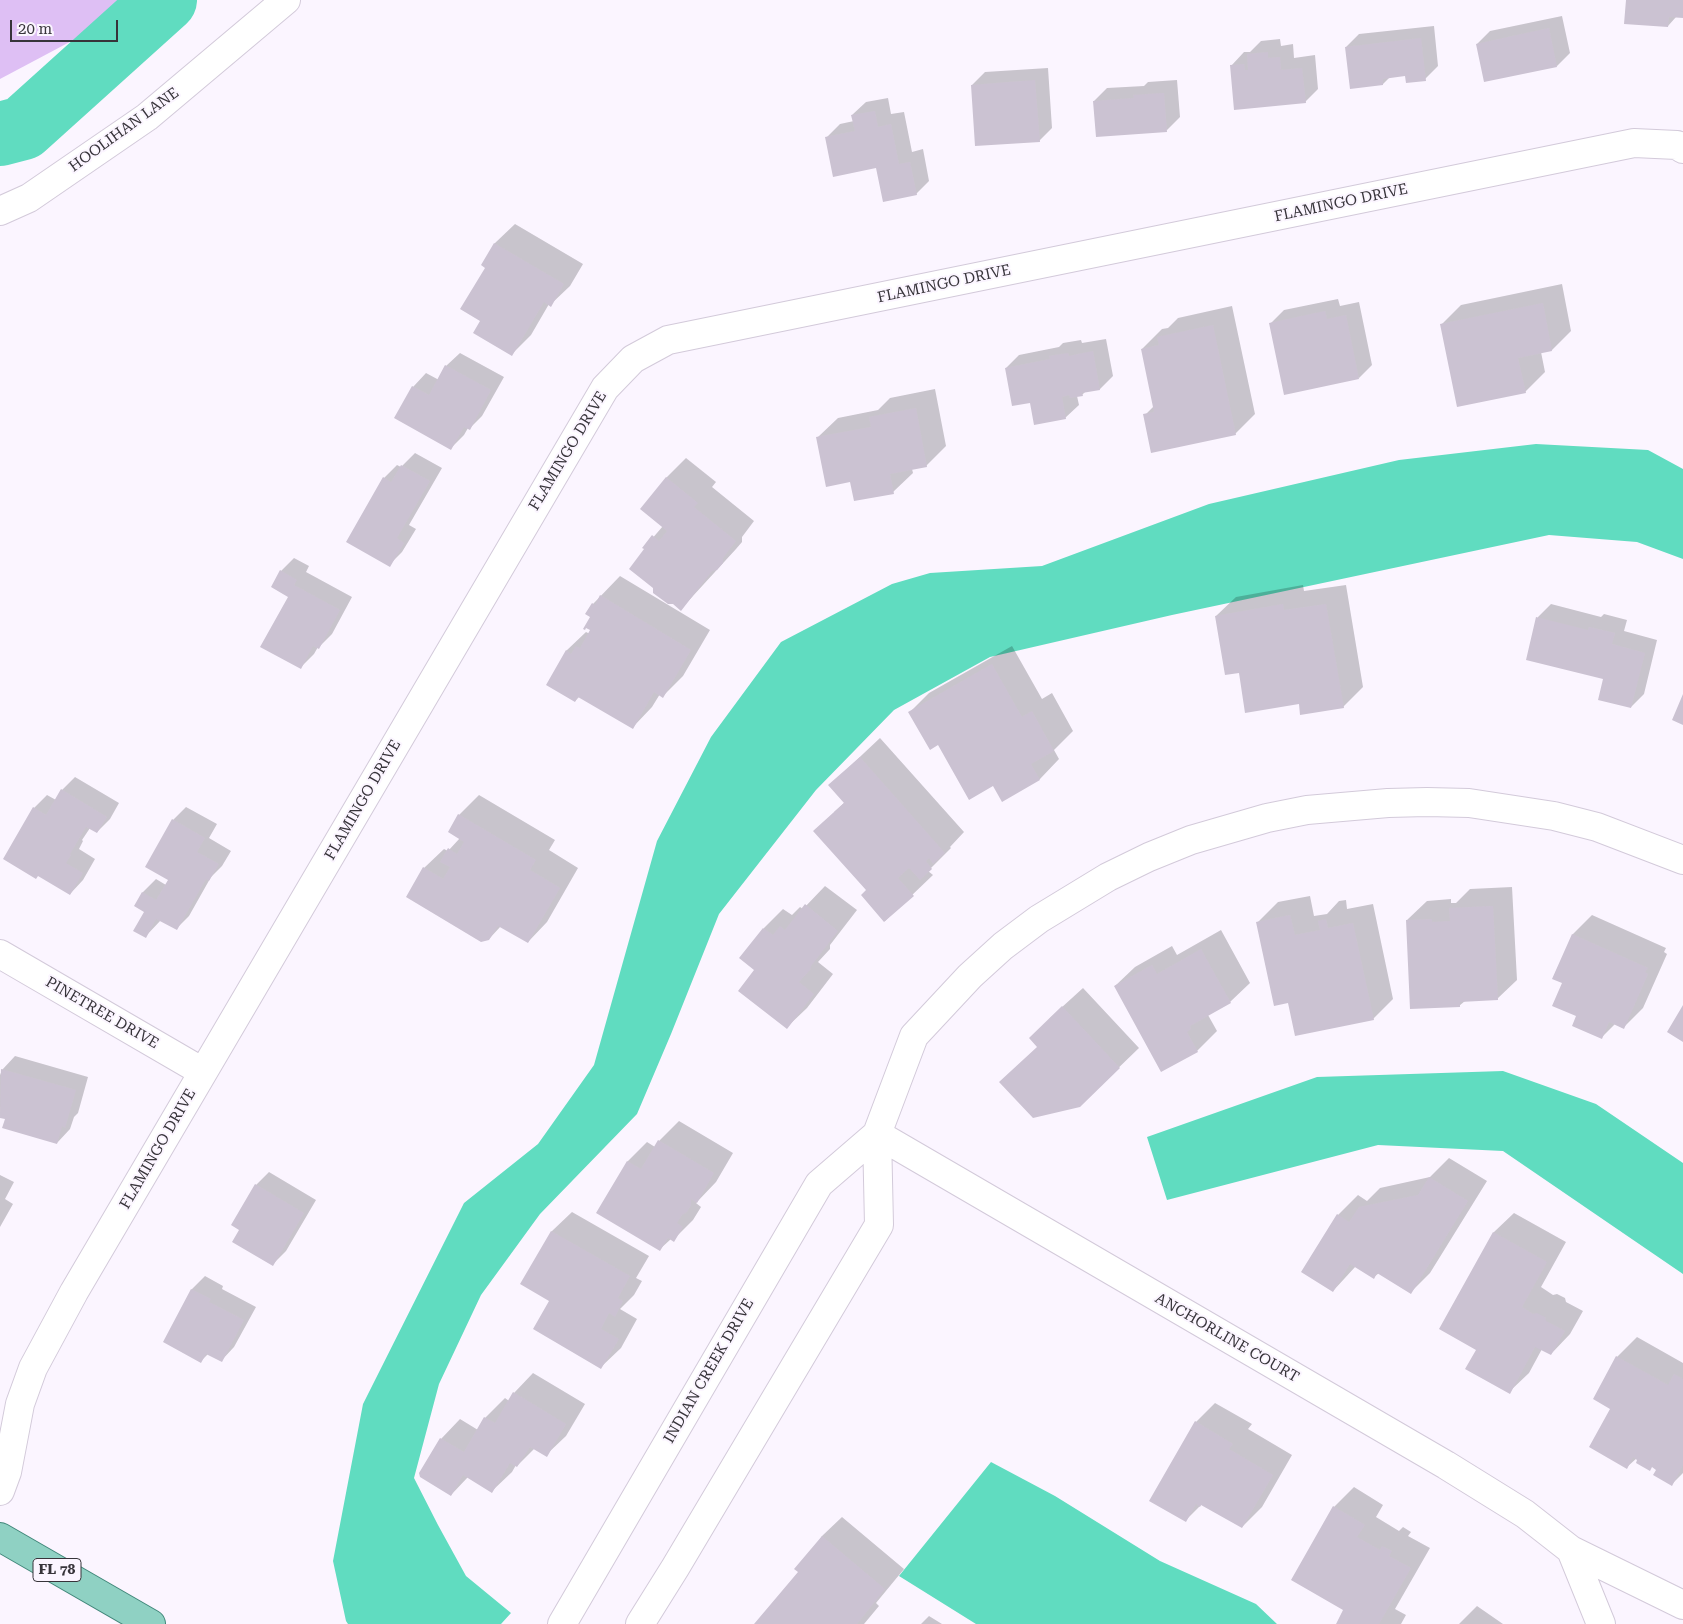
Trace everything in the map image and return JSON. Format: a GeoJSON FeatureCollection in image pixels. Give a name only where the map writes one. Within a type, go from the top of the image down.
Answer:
{"type":"FeatureCollection","features":[{"type":"Feature","properties":{"kind":"main road","name":"FL 78"},"geometry":{"type":"LineString","coordinates":[[0,1537],[151,1624]]}},
{"type":"Feature","properties":{"kind":"street","name":"HOOLIHAN LANE"},"geometry":{"type":"LineString","coordinates":[[0,211],[29,198],[147,117],[286,0]]}},
{"type":"Feature","properties":{"kind":"street","name":"FLAMINGO DRIVE"},"geometry":{"type":"LineString","coordinates":[[0,1491],[7,1472],[20,1404],[33,1368],[79,1284],[605,388],[633,359],[668,340],[1634,143],[1678,145],[1683,149]]}},
{"type":"Feature","properties":{"kind":"street","name":"INDIAN CREEK DRIVE"},"geometry":{"type":"LineString","coordinates":[[640,1624],[879,1225],[878,1134],[914,1036],[970,976],[1004,946],[1040,919],[1108,877],[1149,857],[1191,840],[1267,818],[1307,810],[1388,803],[1469,803],[1554,816],[1598,827],[1683,860]]}},
{"type":"Feature","properties":{"kind":"street","name":"PINETREE DRIVE"},"geometry":{"type":"LineString","coordinates":[[0,954],[203,1072]]}},
{"type":"Feature","properties":{"kind":"street","name":"INDIAN CREEK DRIVE"},"geometry":{"type":"LineString","coordinates":[[562,1624],[819,1184],[878,1134]]}},
{"type":"Feature","properties":{"kind":"street","name":"ANCHORLINE COURT"},"geometry":{"type":"LineString","coordinates":[[878,1134],[1446,1465],[1525,1514],[1571,1550],[1683,1605]]}},
{"type":"Feature","properties":{"kind":"street","name":"ANCHORLINE COURT"},"geometry":{"type":"LineString","coordinates":[[1571,1550],[1601,1624]]}},
{"type":"Feature","properties":{"kind":"shaded area"},"geometry":{"type":"Polygon","coordinates":[[[0,0],[127,0],[113,19],[0,79],[0,0]]]}},
{"type":"Feature","properties":{"kind":"shaded area"},"geometry":{"type":"Polygon","coordinates":[[[1536,444],[1648,450],[1683,469],[1683,559],[1637,542],[1549,535],[1172,615],[990,657],[894,710],[816,790],[719,914],[637,1114],[540,1214],[481,1295],[439,1384],[414,1478],[466,1576],[511,1613],[501,1624],[348,1624],[333,1561],[363,1404],[464,1203],[538,1144],[594,1065],[657,841],[711,737],[781,642],[892,584],[930,573],[1042,566],[1209,504],[1399,460],[1536,444]]]}},
{"type":"Feature","properties":{"kind":"shaded area"},"geometry":{"type":"Polygon","coordinates":[[[1503,1071],[1596,1104],[1683,1163],[1683,1274],[1503,1151],[1378,1145],[1167,1200],[1147,1137],[1317,1077],[1503,1071]]]}},
{"type":"Feature","properties":{"kind":"shaded area"},"geometry":{"type":"Polygon","coordinates":[[[991,1462],[1055,1496],[1160,1561],[1256,1604],[1277,1624],[976,1624],[899,1576],[991,1462]]]}},
{"type":"Feature","properties":{"kind":"building"},"geometry":{"type":"Polygon","coordinates":[[[1626,0],[1683,0],[1683,18],[1669,17],[1668,27],[1624,24],[1626,0]]]}},
{"type":"Feature","properties":{"kind":"building"},"geometry":{"type":"Polygon","coordinates":[[[1549,28],[1557,67],[1484,82],[1476,44],[1549,28]]]}},
{"type":"Feature","properties":{"kind":"building"},"geometry":{"type":"Polygon","coordinates":[[[1421,38],[1426,81],[1406,83],[1405,76],[1383,79],[1383,85],[1350,89],[1345,47],[1421,38]]]}},
{"type":"Feature","properties":{"kind":"building"},"geometry":{"type":"Polygon","coordinates":[[[1268,52],[1268,58],[1280,57],[1281,70],[1302,68],[1306,103],[1234,110],[1230,65],[1244,64],[1245,70],[1248,70],[1247,54],[1268,52]]]}},
{"type":"Feature","properties":{"kind":"building"},"geometry":{"type":"Polygon","coordinates":[[[1035,80],[1040,142],[975,146],[971,85],[1035,80]]]}},
{"type":"Feature","properties":{"kind":"building"},"geometry":{"type":"Polygon","coordinates":[[[1164,93],[1167,132],[1096,137],[1093,101],[1134,98],[1133,95],[1164,93]]]}},
{"type":"Feature","properties":{"kind":"building"},"geometry":{"type":"Polygon","coordinates":[[[875,111],[878,127],[891,124],[899,164],[910,162],[917,195],[883,202],[876,168],[833,177],[825,137],[855,131],[851,115],[875,111]]]}},
{"type":"Feature","properties":{"kind":"building"},"geometry":{"type":"Polygon","coordinates":[[[494,243],[564,284],[551,307],[544,302],[512,356],[473,333],[480,321],[460,309],[485,268],[481,265],[494,243]]]}},
{"type":"Feature","properties":{"kind":"building"},"geometry":{"type":"Polygon","coordinates":[[[1543,303],[1552,351],[1518,358],[1526,393],[1457,407],[1440,324],[1543,303]]]}},
{"type":"Feature","properties":{"kind":"building"},"geometry":{"type":"Polygon","coordinates":[[[1325,311],[1327,319],[1346,315],[1359,379],[1284,395],[1269,323],[1325,311]]]}},
{"type":"Feature","properties":{"kind":"building"},"geometry":{"type":"Polygon","coordinates":[[[1213,325],[1236,435],[1151,453],[1143,414],[1154,412],[1141,349],[1159,345],[1157,337],[1213,325]]]}},
{"type":"Feature","properties":{"kind":"building"},"geometry":{"type":"Polygon","coordinates":[[[1093,351],[1100,390],[1082,393],[1083,396],[1070,398],[1069,395],[1062,397],[1066,419],[1034,425],[1030,403],[1012,406],[1005,368],[1050,359],[1049,356],[1068,353],[1069,356],[1093,351]]]}},
{"type":"Feature","properties":{"kind":"building"},"geometry":{"type":"Polygon","coordinates":[[[445,365],[491,390],[470,430],[464,427],[451,450],[394,418],[412,386],[429,395],[445,365]]]}},
{"type":"Feature","properties":{"kind":"building"},"geometry":{"type":"Polygon","coordinates":[[[916,408],[927,467],[890,474],[894,494],[854,501],[850,482],[826,487],[816,437],[871,427],[869,417],[916,408]]]}},
{"type":"Feature","properties":{"kind":"building"},"geometry":{"type":"Polygon","coordinates":[[[401,465],[430,481],[397,538],[404,543],[390,567],[346,542],[383,477],[391,482],[401,465]]]}},
{"type":"Feature","properties":{"kind":"building"},"geometry":{"type":"Polygon","coordinates":[[[666,477],[698,503],[694,507],[736,541],[723,558],[723,563],[717,570],[712,571],[681,611],[673,604],[668,604],[653,593],[653,588],[629,569],[652,535],[659,541],[667,531],[640,509],[666,477]]]}},
{"type":"Feature","properties":{"kind":"building"},"geometry":{"type":"Polygon","coordinates":[[[280,570],[297,580],[294,585],[340,610],[319,649],[313,646],[301,669],[260,647],[288,597],[271,587],[280,570]]]}},
{"type":"Feature","properties":{"kind":"building"},"geometry":{"type":"Polygon","coordinates":[[[600,595],[691,650],[663,698],[654,692],[633,729],[578,697],[575,702],[546,685],[566,650],[571,654],[576,646],[580,648],[590,630],[583,629],[590,617],[585,614],[592,603],[595,605],[600,595]]]}},
{"type":"Feature","properties":{"kind":"building"},"geometry":{"type":"Polygon","coordinates":[[[1283,604],[1284,610],[1326,604],[1344,708],[1300,715],[1299,704],[1245,713],[1239,673],[1225,675],[1215,616],[1283,604]]]}},
{"type":"Feature","properties":{"kind":"building"},"geometry":{"type":"Polygon","coordinates":[[[1536,617],[1588,630],[1589,627],[1615,633],[1612,644],[1645,653],[1631,708],[1598,700],[1603,679],[1526,660],[1536,617]]]}},
{"type":"Feature","properties":{"kind":"building"},"geometry":{"type":"Polygon","coordinates":[[[992,664],[1022,717],[1032,711],[1054,751],[1031,764],[1040,780],[1002,802],[993,786],[969,800],[938,745],[930,750],[908,712],[992,664]]]}},
{"type":"Feature","properties":{"kind":"building"},"geometry":{"type":"Polygon","coordinates":[[[1683,694],[1683,725],[1672,720],[1683,694]]]}},
{"type":"Feature","properties":{"kind":"building"},"geometry":{"type":"Polygon","coordinates":[[[860,757],[945,853],[933,864],[929,858],[926,861],[932,869],[920,880],[909,868],[898,878],[914,896],[884,922],[861,895],[866,890],[813,831],[844,803],[828,785],[860,757]]]}},
{"type":"Feature","properties":{"kind":"building"},"geometry":{"type":"Polygon","coordinates":[[[61,789],[107,817],[97,833],[86,827],[70,854],[66,863],[83,873],[70,895],[38,876],[36,879],[3,859],[33,807],[46,815],[61,789]]]}},
{"type":"Feature","properties":{"kind":"building"},"geometry":{"type":"Polygon","coordinates":[[[458,814],[536,860],[530,870],[560,888],[528,943],[498,926],[489,940],[481,942],[406,897],[423,867],[443,879],[450,867],[440,862],[448,848],[457,854],[464,842],[448,832],[458,814]]]}},
{"type":"Feature","properties":{"kind":"building"},"geometry":{"type":"Polygon","coordinates":[[[172,819],[205,838],[197,852],[219,864],[209,881],[206,879],[177,930],[156,919],[146,938],[133,931],[144,912],[134,906],[142,892],[156,900],[168,880],[145,867],[172,819]]]}},
{"type":"Feature","properties":{"kind":"building"},"geometry":{"type":"Polygon","coordinates":[[[805,904],[838,931],[799,982],[814,994],[787,1029],[738,991],[754,970],[739,958],[763,928],[773,935],[780,926],[785,930],[805,904]]]}},
{"type":"Feature","properties":{"kind":"building"},"geometry":{"type":"Polygon","coordinates":[[[1493,906],[1498,1000],[1460,1002],[1460,1007],[1410,1009],[1406,920],[1432,919],[1432,922],[1450,921],[1449,908],[1493,906]]]}},
{"type":"Feature","properties":{"kind":"building"},"geometry":{"type":"Polygon","coordinates":[[[1290,915],[1295,935],[1320,930],[1318,921],[1326,919],[1328,928],[1353,923],[1374,1020],[1295,1036],[1288,1003],[1274,1006],[1256,922],[1290,915]]]}},
{"type":"Feature","properties":{"kind":"building"},"geometry":{"type":"Polygon","coordinates":[[[1572,934],[1648,968],[1645,972],[1648,974],[1624,1029],[1609,1022],[1602,1039],[1572,1026],[1576,1016],[1552,1006],[1562,983],[1552,979],[1572,934]]]}},
{"type":"Feature","properties":{"kind":"building"},"geometry":{"type":"Polygon","coordinates":[[[1201,949],[1231,1003],[1190,1026],[1191,1029],[1187,1032],[1198,1052],[1161,1072],[1114,986],[1152,965],[1157,974],[1201,949]]]}},
{"type":"Feature","properties":{"kind":"building"},"geometry":{"type":"Polygon","coordinates":[[[1683,1005],[1683,1042],[1667,1032],[1683,1005]]]}},
{"type":"Feature","properties":{"kind":"building"},"geometry":{"type":"Polygon","coordinates":[[[1062,1006],[1120,1068],[1080,1107],[1033,1118],[999,1082],[1037,1047],[1029,1038],[1062,1006]]]}},
{"type":"Feature","properties":{"kind":"building"},"geometry":{"type":"Polygon","coordinates":[[[1,1069],[76,1090],[65,1128],[62,1126],[57,1144],[2,1128],[5,1119],[0,1118],[1,1069]]]}},
{"type":"Feature","properties":{"kind":"building"},"geometry":{"type":"Polygon","coordinates":[[[658,1140],[714,1173],[697,1203],[691,1199],[691,1205],[687,1212],[682,1215],[677,1223],[683,1227],[674,1242],[668,1238],[660,1251],[596,1213],[627,1161],[641,1169],[658,1140]]]}},
{"type":"Feature","properties":{"kind":"building"},"geometry":{"type":"Polygon","coordinates":[[[1429,1177],[1468,1201],[1411,1294],[1377,1273],[1374,1279],[1350,1264],[1333,1292],[1301,1272],[1337,1214],[1349,1222],[1359,1207],[1418,1195],[1429,1177]]]}},
{"type":"Feature","properties":{"kind":"building"},"geometry":{"type":"Polygon","coordinates":[[[255,1184],[304,1213],[273,1266],[232,1242],[239,1230],[231,1225],[255,1184]]]}},
{"type":"Feature","properties":{"kind":"building"},"geometry":{"type":"Polygon","coordinates":[[[551,1231],[630,1276],[618,1298],[623,1301],[615,1317],[609,1313],[601,1329],[619,1339],[601,1369],[533,1329],[549,1301],[520,1284],[551,1231]]]}},
{"type":"Feature","properties":{"kind":"building"},"geometry":{"type":"Polygon","coordinates":[[[1493,1232],[1547,1262],[1522,1307],[1533,1314],[1537,1313],[1545,1317],[1546,1321],[1565,1331],[1551,1355],[1535,1347],[1510,1394],[1465,1369],[1476,1350],[1439,1329],[1493,1232]]]}},
{"type":"Feature","properties":{"kind":"building"},"geometry":{"type":"Polygon","coordinates":[[[191,1289],[211,1299],[209,1302],[244,1320],[222,1362],[206,1354],[201,1363],[163,1342],[191,1289]]]}},
{"type":"Feature","properties":{"kind":"building"},"geometry":{"type":"Polygon","coordinates":[[[1616,1356],[1668,1385],[1674,1374],[1683,1379],[1683,1465],[1672,1486],[1653,1475],[1656,1470],[1652,1467],[1650,1471],[1636,1463],[1637,1460],[1633,1457],[1627,1469],[1589,1447],[1610,1409],[1593,1399],[1616,1356]]]}},
{"type":"Feature","properties":{"kind":"building"},"geometry":{"type":"Polygon","coordinates":[[[513,1392],[566,1424],[547,1457],[530,1447],[517,1467],[510,1463],[492,1493],[463,1475],[451,1496],[420,1477],[419,1473],[440,1438],[464,1452],[484,1417],[495,1423],[513,1392]]]}},
{"type":"Feature","properties":{"kind":"building"},"geometry":{"type":"Polygon","coordinates":[[[1195,1421],[1233,1444],[1229,1449],[1273,1475],[1242,1528],[1201,1505],[1200,1507],[1196,1504],[1186,1522],[1149,1501],[1195,1421]]]}},
{"type":"Feature","properties":{"kind":"building"},"geometry":{"type":"Polygon","coordinates":[[[1333,1506],[1365,1525],[1357,1537],[1380,1550],[1382,1546],[1392,1551],[1389,1556],[1411,1568],[1379,1624],[1336,1624],[1343,1610],[1291,1580],[1333,1506]]]}},
{"type":"Feature","properties":{"kind":"building"},"geometry":{"type":"Polygon","coordinates":[[[822,1536],[885,1589],[857,1624],[754,1624],[798,1572],[794,1569],[822,1536]]]}},
{"type":"Feature","properties":{"kind":"waterway"},"geometry":{"type":"LineString","coordinates":[[0,134],[23,128],[165,0]]}}]}
